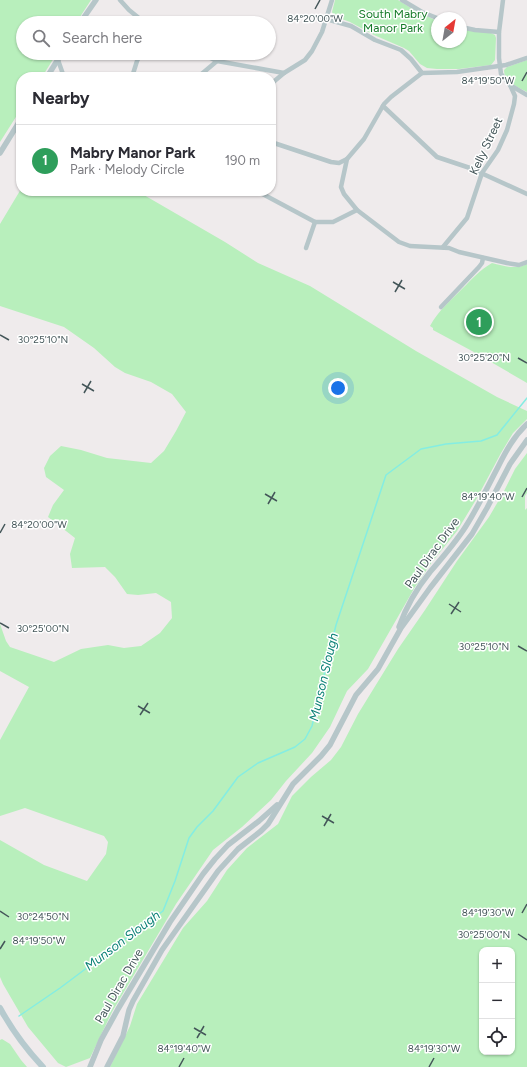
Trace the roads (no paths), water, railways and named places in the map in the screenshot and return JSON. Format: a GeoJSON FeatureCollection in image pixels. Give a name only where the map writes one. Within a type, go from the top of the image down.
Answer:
{"type":"FeatureCollection","features":[{"type":"Feature","properties":{"kind":"main road"},"geometry":{"type":"LineString","coordinates":[[0,1008],[19,1038],[43,1067]]}},
{"type":"Feature","properties":{"kind":"street"},"geometry":{"type":"LineString","coordinates":[[85,16],[96,0]]}},
{"type":"Feature","properties":{"kind":"street"},"geometry":{"type":"LineString","coordinates":[[120,0],[136,16]]}},
{"type":"Feature","properties":{"kind":"street"},"geometry":{"type":"LineString","coordinates":[[276,80],[309,56],[322,32],[332,0]]}},
{"type":"Feature","properties":{"kind":"street"},"geometry":{"type":"LineString","coordinates":[[402,0],[431,16]]}},
{"type":"Feature","properties":{"kind":"street","name":"Kelly Street"},"geometry":{"type":"LineString","coordinates":[[443,247],[467,218],[482,173],[498,150],[507,130],[514,104],[515,96],[510,85],[501,74],[498,58],[502,0]]}},
{"type":"Feature","properties":{"kind":"street"},"geometry":{"type":"LineString","coordinates":[[326,18],[351,26],[375,40],[401,50],[411,59],[422,73]]}},
{"type":"Feature","properties":{"kind":"street"},"geometry":{"type":"LineString","coordinates":[[467,28],[499,32]]}},
{"type":"Feature","properties":{"kind":"street"},"geometry":{"type":"LineString","coordinates":[[276,144],[331,162],[339,163],[347,159],[364,139],[383,106],[391,97],[422,73],[457,72],[500,66],[527,58]]}},
{"type":"Feature","properties":{"kind":"street"},"geometry":{"type":"LineString","coordinates":[[50,72],[58,60]]}},
{"type":"Feature","properties":{"kind":"street"},"geometry":{"type":"LineString","coordinates":[[58,60],[62,72]]}},
{"type":"Feature","properties":{"kind":"street"},"geometry":{"type":"LineString","coordinates":[[134,72],[138,60]]}},
{"type":"Feature","properties":{"kind":"street"},"geometry":{"type":"LineString","coordinates":[[204,72],[218,61],[284,73]]}},
{"type":"Feature","properties":{"kind":"street"},"geometry":{"type":"LineString","coordinates":[[510,85],[527,95]]}},
{"type":"Feature","properties":{"kind":"street"},"geometry":{"type":"LineString","coordinates":[[383,106],[437,157],[470,168],[527,194]]}},
{"type":"Feature","properties":{"kind":"street"},"geometry":{"type":"LineString","coordinates":[[0,153],[16,127]]}},
{"type":"Feature","properties":{"kind":"street"},"geometry":{"type":"LineString","coordinates":[[347,159],[341,187],[344,194],[358,210],[399,242],[410,246],[443,247],[507,264],[519,265],[527,262]]}},
{"type":"Feature","properties":{"kind":"street"},"geometry":{"type":"LineString","coordinates":[[266,196],[315,222],[332,222],[358,210]]}},
{"type":"Feature","properties":{"kind":"street"},"geometry":{"type":"LineString","coordinates":[[306,248],[315,222]]}},
{"type":"Feature","properties":{"kind":"street"},"geometry":{"type":"LineString","coordinates":[[441,307],[480,267],[483,258]]}},
{"type":"Feature","properties":{"kind":"street","name":"Paul Dirac Drive"},"geometry":{"type":"LineString","coordinates":[[107,1067],[123,1036],[133,1000],[165,946],[224,863],[268,824],[298,778],[330,745],[352,701],[359,690],[378,669],[396,635],[413,596],[466,526],[507,449],[527,424]]}},
{"type":"Feature","properties":{"kind":"street","name":"Paul Dirac Drive"},"geometry":{"type":"LineString","coordinates":[[396,635],[472,534],[510,464],[527,440]]}},
{"type":"Feature","properties":{"kind":"street","name":"Paul Dirac Drive"},"geometry":{"type":"LineString","coordinates":[[90,1067],[101,1040],[122,1002],[170,922],[203,874],[228,845],[265,816],[285,796]]}},
{"type":"Feature","properties":{"kind":"waterway","name":"Munson Slough"},"geometry":{"type":"LineString","coordinates":[[19,1016],[60,988],[163,911],[175,881],[189,838],[197,827],[213,811],[238,777],[258,763],[295,747],[305,739],[312,726],[336,625],[386,475],[421,449],[446,444],[481,441],[497,435],[527,398]]}},
{"type":"Feature","properties":{"kind":"place","name":"Mabry Manor Park"},"geometry":{"type":"Point","coordinates":[479,322]}},
{"type":"Feature","properties":{"kind":"park label","name":"South Mabry Manor Park"},"geometry":{"type":"Point","coordinates":[393,21]}}]}
